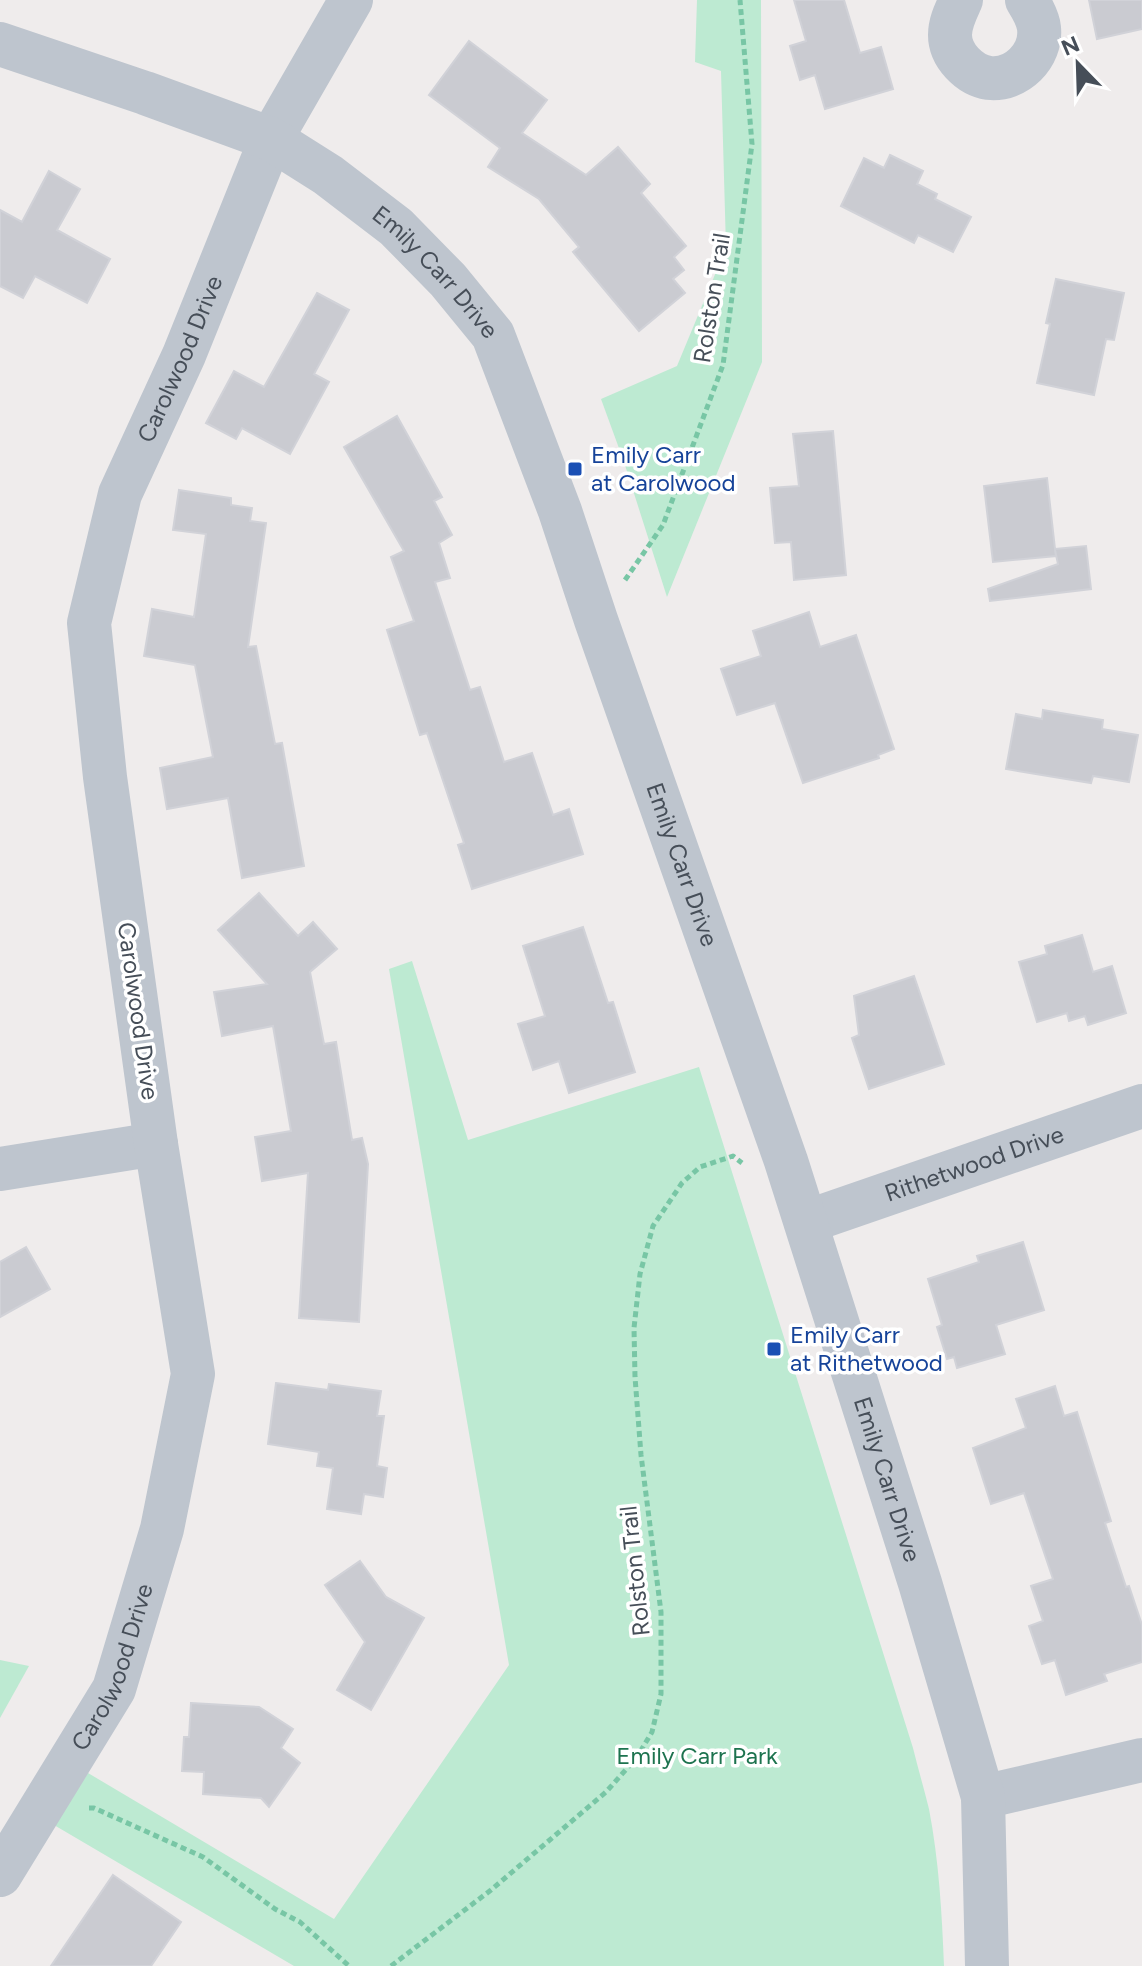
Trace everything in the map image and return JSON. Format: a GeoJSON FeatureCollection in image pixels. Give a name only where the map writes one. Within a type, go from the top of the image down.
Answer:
{"type":"FeatureCollection","features":[{"type":"Feature","properties":{"kind":"street","name":"Carolwood Drive"},"geometry":{"type":"LineString","coordinates":[[0,1875],[114,1689],[162,1529],[193,1374],[156,1144],[105,777],[89,623],[120,494],[184,355],[271,139],[351,0]]}},
{"type":"Feature","properties":{"kind":"street"},"geometry":{"type":"LineString","coordinates":[[961,0],[953,17],[950,36],[956,55],[969,70],[988,78],[1007,76],[1025,66],[1037,49],[1039,29],[1027,0]]}},
{"type":"Feature","properties":{"kind":"street","name":"Emily Carr Drive"},"geometry":{"type":"LineString","coordinates":[[0,44],[271,139],[328,175],[396,227],[448,280],[493,335],[560,511],[786,1161],[920,1583],[983,1797],[987,1966]]}},
{"type":"Feature","properties":{"kind":"street","name":"Rithetwood Drive"},"geometry":{"type":"LineString","coordinates":[[806,1222],[1142,1106]]}},
{"type":"Feature","properties":{"kind":"street"},"geometry":{"type":"LineString","coordinates":[[0,1169],[156,1144]]}},
{"type":"Feature","properties":{"kind":"street"},"geometry":{"type":"LineString","coordinates":[[983,1797],[1142,1760]]}},
{"type":"Feature","properties":{"kind":"path","name":"Rolston Trail"},"geometry":{"type":"LineString","coordinates":[[596,620],[663,525],[723,365],[752,144],[740,0]]}},
{"type":"Feature","properties":{"kind":"path","name":"Rolston Trail"},"geometry":{"type":"LineString","coordinates":[[391,1966],[491,1890],[606,1792],[637,1757],[652,1732],[661,1694],[661,1612],[641,1455],[635,1377],[634,1328],[640,1274],[653,1226],[682,1183],[700,1167],[733,1156],[752,1172],[786,1161]]}},
{"type":"Feature","properties":{"kind":"path"},"geometry":{"type":"LineString","coordinates":[[39,1812],[94,1808],[203,1857],[275,1909],[300,1922],[349,1966]]}},
{"type":"Feature","properties":{"kind":"green space"},"geometry":{"type":"Polygon","coordinates":[[[697,0],[761,0],[762,362],[667,597],[601,399],[677,366],[726,248],[721,71],[695,62],[697,0]]]}},
{"type":"Feature","properties":{"kind":"green space","name":"Emily Carr Park"},"geometry":{"type":"Polygon","coordinates":[[[412,961],[468,1140],[699,1067],[913,1748],[929,1809],[935,1848],[944,1966],[294,1966],[54,1825],[88,1773],[334,1919],[509,1665],[389,969],[412,961]]]}},
{"type":"Feature","properties":{"kind":"green space"},"geometry":{"type":"Polygon","coordinates":[[[0,1660],[29,1666],[0,1718],[0,1660]]]}},
{"type":"Feature","properties":{"kind":"building"},"geometry":{"type":"Polygon","coordinates":[[[794,0],[844,0],[860,53],[881,47],[893,89],[825,109],[815,75],[800,80],[790,46],[806,41],[794,0]]]}},
{"type":"Feature","properties":{"kind":"building"},"geometry":{"type":"Polygon","coordinates":[[[1089,0],[1142,0],[1142,29],[1097,39],[1089,0]]]}},
{"type":"Feature","properties":{"kind":"building"},"geometry":{"type":"Polygon","coordinates":[[[469,41],[547,100],[522,133],[586,175],[618,147],[650,184],[641,193],[686,246],[674,257],[684,270],[673,279],[685,293],[639,331],[573,252],[579,247],[539,199],[488,167],[500,148],[429,95],[469,41]]]}},
{"type":"Feature","properties":{"kind":"building"},"geometry":{"type":"Polygon","coordinates":[[[890,155],[923,171],[917,184],[937,194],[935,199],[971,217],[953,252],[918,235],[914,243],[841,206],[864,158],[884,168],[890,155]]]}},
{"type":"Feature","properties":{"kind":"building"},"geometry":{"type":"Polygon","coordinates":[[[49,171],[80,189],[57,230],[110,259],[87,303],[35,276],[23,298],[0,286],[0,210],[22,222],[49,171]]]}},
{"type":"Feature","properties":{"kind":"building"},"geometry":{"type":"Polygon","coordinates":[[[1056,279],[1124,293],[1114,340],[1106,339],[1094,395],[1037,383],[1056,279]]]}},
{"type":"Feature","properties":{"kind":"building"},"geometry":{"type":"Polygon","coordinates":[[[317,293],[349,310],[314,374],[329,382],[290,454],[242,428],[236,439],[206,423],[234,371],[264,387],[317,293]]]}},
{"type":"Feature","properties":{"kind":"building"},"geometry":{"type":"Polygon","coordinates":[[[397,416],[442,497],[434,501],[452,535],[439,543],[450,578],[435,582],[470,690],[480,687],[504,762],[532,753],[553,815],[569,809],[583,854],[472,889],[458,845],[464,843],[427,733],[420,735],[387,630],[414,621],[391,557],[404,551],[344,447],[397,416]]]}},
{"type":"Feature","properties":{"kind":"building"},"geometry":{"type":"Polygon","coordinates":[[[833,431],[846,575],[794,580],[791,542],[775,543],[770,488],[799,486],[793,434],[833,431]]]}},
{"type":"Feature","properties":{"kind":"building"},"geometry":{"type":"Polygon","coordinates":[[[1047,478],[1055,549],[1086,546],[1091,589],[990,601],[988,589],[1058,564],[1055,550],[1056,556],[993,562],[984,486],[1047,478]]]}},
{"type":"Feature","properties":{"kind":"building"},"geometry":{"type":"Polygon","coordinates":[[[179,490],[231,498],[231,505],[252,508],[250,521],[266,523],[248,647],[256,646],[275,744],[282,743],[304,866],[242,878],[228,798],[167,809],[160,768],[213,757],[195,665],[144,656],[152,609],[194,617],[206,534],[173,530],[179,490]]]}},
{"type":"Feature","properties":{"kind":"building"},"geometry":{"type":"Polygon","coordinates":[[[809,612],[820,647],[856,635],[894,749],[878,755],[879,758],[803,783],[775,703],[737,715],[721,669],[761,656],[753,631],[809,612]]]}},
{"type":"Feature","properties":{"kind":"building"},"geometry":{"type":"Polygon","coordinates":[[[1043,710],[1103,720],[1102,729],[1138,735],[1129,782],[1093,776],[1091,783],[1006,769],[1016,714],[1042,719],[1043,710]]]}},
{"type":"Feature","properties":{"kind":"building"},"geometry":{"type":"Polygon","coordinates":[[[259,893],[298,936],[313,922],[337,949],[310,972],[324,1044],[336,1042],[352,1140],[362,1138],[368,1164],[359,1322],[299,1318],[308,1173],[262,1181],[255,1137],[291,1131],[273,1026],[222,1036],[214,992],[267,984],[218,930],[259,893]]]}},
{"type":"Feature","properties":{"kind":"building"},"geometry":{"type":"Polygon","coordinates":[[[583,927],[608,1003],[613,1002],[635,1072],[569,1093],[559,1061],[533,1070],[518,1024],[545,1016],[523,946],[583,927]]]}},
{"type":"Feature","properties":{"kind":"building"},"geometry":{"type":"Polygon","coordinates":[[[1082,935],[1093,972],[1112,966],[1126,1013],[1088,1025],[1085,1016],[1069,1021],[1067,1013],[1037,1022],[1019,962],[1047,954],[1045,946],[1082,935]]]}},
{"type":"Feature","properties":{"kind":"building"},"geometry":{"type":"Polygon","coordinates":[[[914,976],[944,1064],[869,1089],[852,1038],[859,1035],[854,996],[914,976]]]}},
{"type":"Feature","properties":{"kind":"building"},"geometry":{"type":"Polygon","coordinates":[[[1023,1242],[1044,1310],[996,1325],[1005,1354],[957,1368],[954,1357],[947,1359],[937,1327],[942,1325],[928,1279],[979,1262],[977,1256],[1023,1242]]]}},
{"type":"Feature","properties":{"kind":"building"},"geometry":{"type":"Polygon","coordinates":[[[26,1247],[50,1289],[0,1317],[0,1262],[26,1247]]]}},
{"type":"Feature","properties":{"kind":"building"},"geometry":{"type":"Polygon","coordinates":[[[276,1383],[328,1390],[329,1384],[381,1391],[377,1416],[384,1416],[377,1466],[387,1468],[383,1497],[364,1494],[361,1514],[327,1509],[333,1468],[317,1466],[319,1452],[268,1444],[276,1383]]]}},
{"type":"Feature","properties":{"kind":"building"},"geometry":{"type":"Polygon","coordinates":[[[1055,1386],[1064,1416],[1077,1412],[1111,1521],[1105,1523],[1142,1625],[1142,1662],[1104,1674],[1107,1681],[1066,1695],[1055,1660],[1042,1664],[1029,1626],[1043,1621],[1031,1586],[1053,1579],[1024,1493],[991,1504],[973,1448],[1026,1428],[1016,1399],[1055,1386]]]}},
{"type":"Feature","properties":{"kind":"building"},"geometry":{"type":"Polygon","coordinates":[[[360,1561],[386,1597],[424,1618],[371,1710],[337,1690],[365,1642],[325,1585],[360,1561]]]}},
{"type":"Feature","properties":{"kind":"building"},"geometry":{"type":"Polygon","coordinates":[[[191,1703],[259,1707],[293,1729],[281,1748],[300,1763],[269,1807],[261,1798],[203,1794],[204,1772],[182,1771],[184,1737],[189,1737],[191,1703]]]}},
{"type":"Feature","properties":{"kind":"building"},"geometry":{"type":"Polygon","coordinates":[[[113,1875],[181,1922],[151,1966],[51,1966],[113,1875]]]}},
{"type":"Feature","properties":{"kind":"place","name":"Emily Carr at Carolwood"},"geometry":{"type":"Point","coordinates":[575,469]}},
{"type":"Feature","properties":{"kind":"place","name":"Emily Carr at Rithetwood"},"geometry":{"type":"Point","coordinates":[774,1349]}}]}
